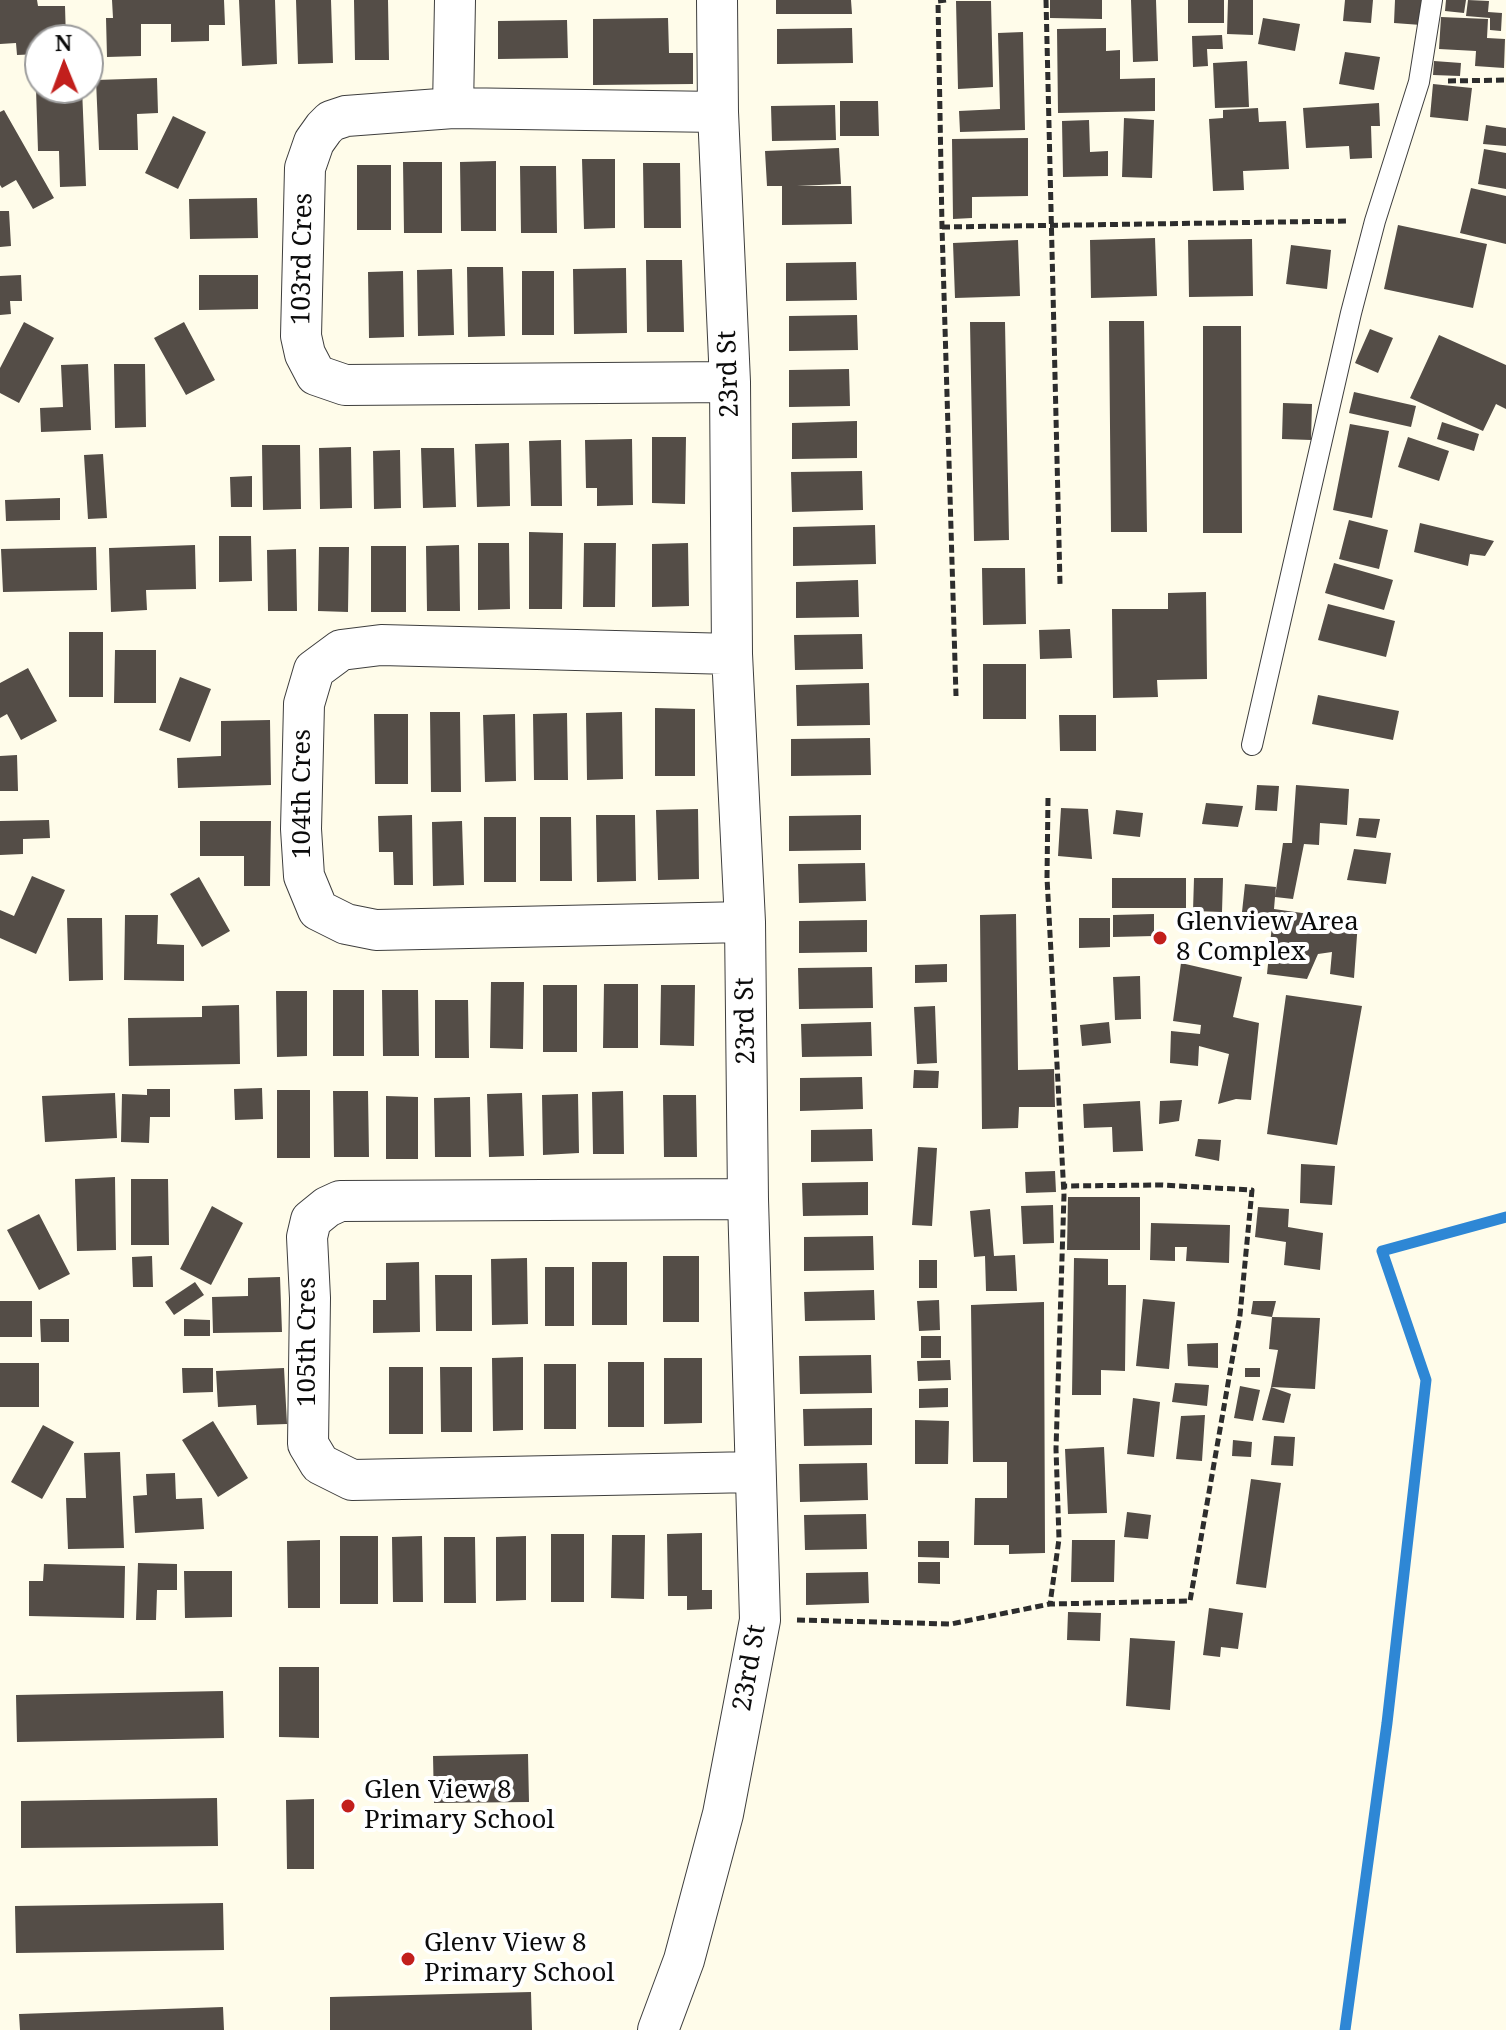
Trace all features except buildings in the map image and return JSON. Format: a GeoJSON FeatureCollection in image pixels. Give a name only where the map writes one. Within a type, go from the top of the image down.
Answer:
{"type":"FeatureCollection","features":[{"type":"Feature","properties":{"kind":"street"},"geometry":{"type":"LineString","coordinates":[[453,108],[455,0]]}},
{"type":"Feature","properties":{"kind":"street","name":"23rd St"},"geometry":{"type":"LineString","coordinates":[[658,2030],[684,1960],[723,1814],[760,1620],[748,1199],[745,922],[732,654],[730,382],[718,112],[717,0]]}},
{"type":"Feature","properties":{"kind":"street","name":"103rd Cres"},"geometry":{"type":"LineString","coordinates":[[718,112],[453,108],[346,116],[331,121],[314,142],[305,168],[301,336],[305,354],[316,375],[345,385],[730,382]]}},
{"type":"Feature","properties":{"kind":"street","name":"104th Cres"},"geometry":{"type":"LineString","coordinates":[[732,654],[381,645],[341,650],[314,670],[304,704],[301,829],[304,876],[318,910],[346,924],[376,930],[745,922]]}},
{"type":"Feature","properties":{"kind":"street","name":"105th Cres"},"geometry":{"type":"LineString","coordinates":[[748,1199],[340,1201],[327,1207],[311,1220],[307,1237],[310,1298],[308,1444],[320,1464],[352,1480],[755,1472]]}},
{"type":"Feature","properties":{"kind":"lane"},"geometry":{"type":"LineString","coordinates":[[1252,745],[1348,328],[1375,221],[1419,82],[1432,0]]}},
{"type":"Feature","properties":{"kind":"path"},"geometry":{"type":"LineString","coordinates":[[946,0],[938,1],[956,696]]}},
{"type":"Feature","properties":{"kind":"path"},"geometry":{"type":"LineString","coordinates":[[1046,0],[1060,584]]}},
{"type":"Feature","properties":{"kind":"path"},"geometry":{"type":"LineString","coordinates":[[1419,82],[1506,80]]}},
{"type":"Feature","properties":{"kind":"path"},"geometry":{"type":"LineString","coordinates":[[942,227],[1375,221]]}},
{"type":"Feature","properties":{"kind":"path"},"geometry":{"type":"LineString","coordinates":[[1048,798],[1047,878],[1063,1186],[1056,1449],[1059,1539],[1050,1604]]}},
{"type":"Feature","properties":{"kind":"path"},"geometry":{"type":"LineString","coordinates":[[760,1620],[951,1624],[1050,1604],[1190,1601],[1240,1315],[1252,1190],[1162,1185],[1063,1186]]}},
{"type":"Feature","properties":{"kind":"waterway"},"geometry":{"type":"LineString","coordinates":[[1345,2030],[1387,1723],[1426,1380],[1382,1251],[1506,1217]]}},
{"type":"Feature","properties":{"kind":"place","name":"Glenview Area 8 Complex"},"geometry":{"type":"Point","coordinates":[1160,938]}},
{"type":"Feature","properties":{"kind":"place","name":"Glen View 8 Primary School"},"geometry":{"type":"Point","coordinates":[348,1806]}},
{"type":"Feature","properties":{"kind":"place","name":"Glenv View 8 Primary School"},"geometry":{"type":"Point","coordinates":[408,1959]}}]}
